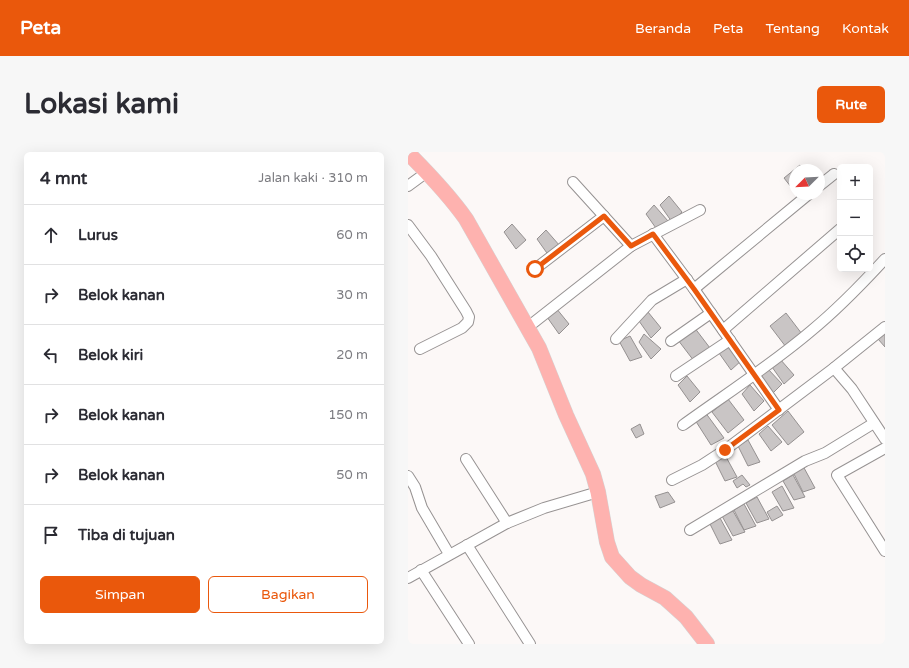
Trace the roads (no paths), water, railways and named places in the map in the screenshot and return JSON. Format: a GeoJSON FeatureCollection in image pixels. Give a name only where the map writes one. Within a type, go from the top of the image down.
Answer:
{"type":"FeatureCollection","features":[{"type":"Feature","properties":{"kind":"highway"},"geometry":{"type":"LineString","coordinates":[[408,153],[454,201],[466,219],[539,348],[566,415],[593,474],[598,492],[607,542],[612,557],[630,577],[641,585],[665,598],[686,617],[707,644]]}},
{"type":"Feature","properties":{"kind":"street"},"geometry":{"type":"LineString","coordinates":[[408,186],[427,172]]}},
{"type":"Feature","properties":{"kind":"street"},"geometry":{"type":"LineString","coordinates":[[825,181],[834,174]]}},
{"type":"Feature","properties":{"kind":"street"},"geometry":{"type":"LineString","coordinates":[[573,182],[631,246]]}},
{"type":"Feature","properties":{"kind":"street"},"geometry":{"type":"LineString","coordinates":[[694,289],[802,200]]}},
{"type":"Feature","properties":{"kind":"street"},"geometry":{"type":"LineString","coordinates":[[528,327],[631,246],[700,210]]}},
{"type":"Feature","properties":{"kind":"street"},"geometry":{"type":"LineString","coordinates":[[535,269],[604,216]]}},
{"type":"Feature","properties":{"kind":"street"},"geometry":{"type":"LineString","coordinates":[[408,225],[431,256],[469,316],[468,322],[462,328],[420,349]]}},
{"type":"Feature","properties":{"kind":"street"},"geometry":{"type":"LineString","coordinates":[[723,330],[837,232]]}},
{"type":"Feature","properties":{"kind":"street"},"geometry":{"type":"LineString","coordinates":[[653,234],[687,279],[779,410]]}},
{"type":"Feature","properties":{"kind":"street"},"geometry":{"type":"LineString","coordinates":[[684,424],[754,375],[811,331],[860,286],[885,259]]}},
{"type":"Feature","properties":{"kind":"street"},"geometry":{"type":"LineString","coordinates":[[616,339],[652,300],[687,279]]}},
{"type":"Feature","properties":{"kind":"street"},"geometry":{"type":"LineString","coordinates":[[671,341],[711,313]]}},
{"type":"Feature","properties":{"kind":"street"},"geometry":{"type":"LineString","coordinates":[[672,480],[702,465],[725,450],[834,368],[885,327]]}},
{"type":"Feature","properties":{"kind":"street"},"geometry":{"type":"LineString","coordinates":[[676,376],[730,340]]}},
{"type":"Feature","properties":{"kind":"street"},"geometry":{"type":"LineString","coordinates":[[834,368],[852,389],[885,439]]}},
{"type":"Feature","properties":{"kind":"street"},"geometry":{"type":"LineString","coordinates":[[690,530],[804,461],[825,453],[874,423]]}},
{"type":"Feature","properties":{"kind":"street"},"geometry":{"type":"LineString","coordinates":[[885,448],[837,475],[885,551]]}},
{"type":"Feature","properties":{"kind":"street"},"geometry":{"type":"LineString","coordinates":[[466,459],[507,523]]}},
{"type":"Feature","properties":{"kind":"street"},"geometry":{"type":"LineString","coordinates":[[408,476],[415,487],[422,508],[449,554]]}},
{"type":"Feature","properties":{"kind":"street"},"geometry":{"type":"LineString","coordinates":[[408,578],[507,523],[544,508],[598,492]]}},
{"type":"Feature","properties":{"kind":"street"},"geometry":{"type":"LineString","coordinates":[[467,545],[530,644]]}},
{"type":"Feature","properties":{"kind":"street"},"geometry":{"type":"LineString","coordinates":[[421,570],[469,644]]}}]}
